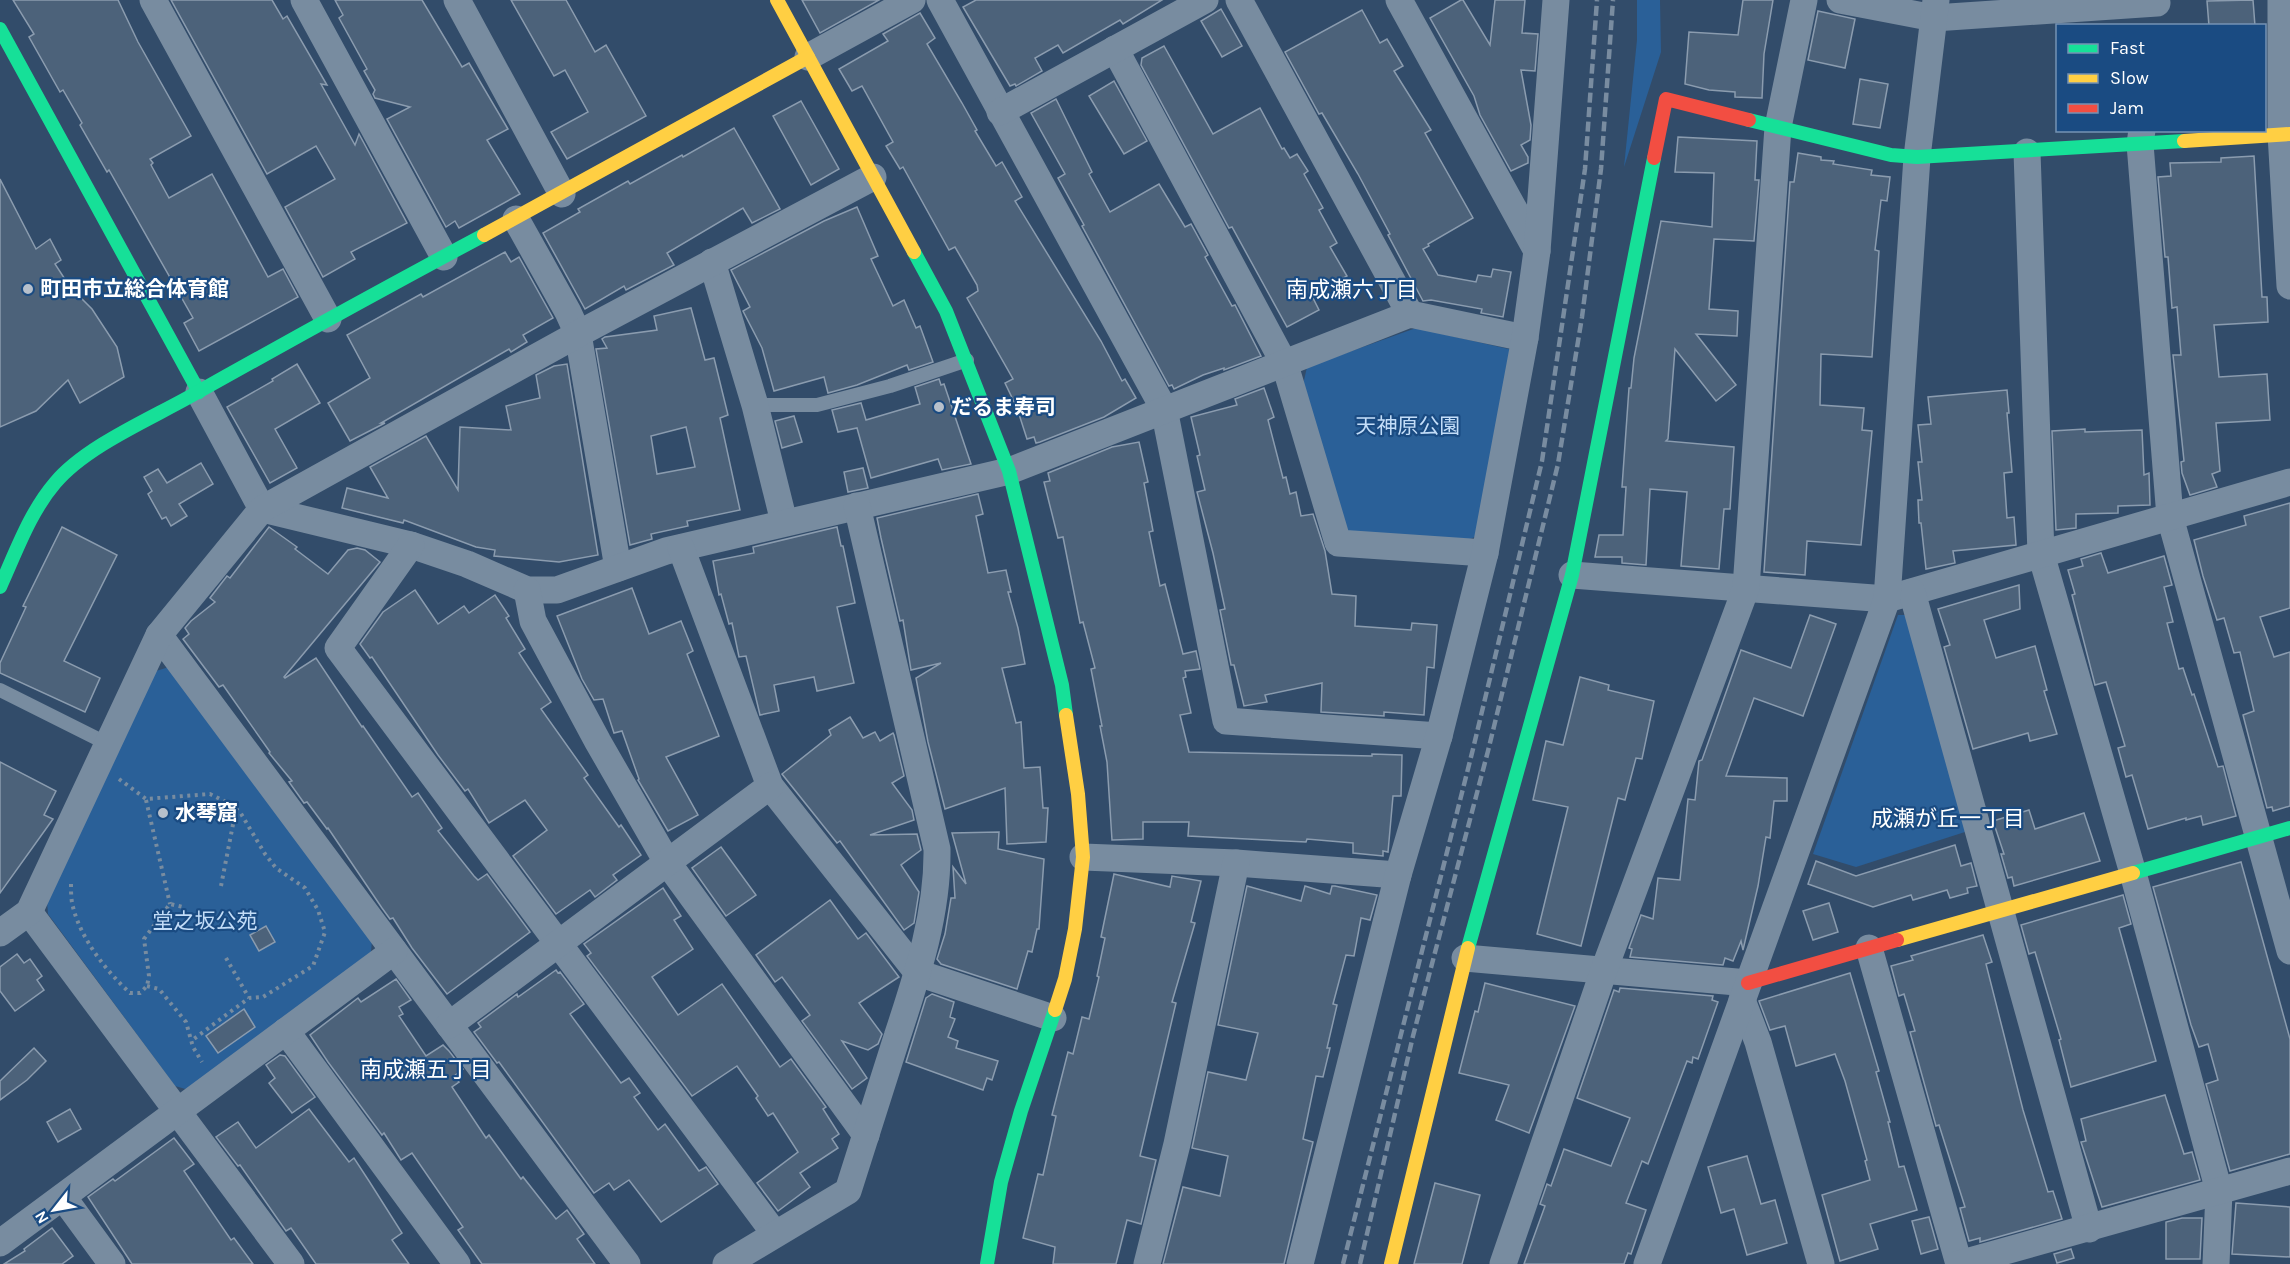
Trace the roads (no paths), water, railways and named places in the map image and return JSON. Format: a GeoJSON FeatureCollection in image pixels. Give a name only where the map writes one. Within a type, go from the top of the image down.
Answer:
{"type":"FeatureCollection","features":[{"type":"Feature","properties":{"kind":"street"},"geometry":{"type":"LineString","coordinates":[[153,0],[328,320]]}},
{"type":"Feature","properties":{"kind":"street"},"geometry":{"type":"LineString","coordinates":[[304,0],[444,257]]}},
{"type":"Feature","properties":{"kind":"street"},"geometry":{"type":"LineString","coordinates":[[457,0],[562,194]]}},
{"type":"Feature","properties":{"kind":"street"},"geometry":{"type":"LineString","coordinates":[[777,0],[946,311],[967,360],[1009,471],[1062,685],[1078,794],[1083,857],[1075,929],[1065,979],[1021,1112],[1004,1172],[987,1264]]}},
{"type":"Feature","properties":{"kind":"street"},"geometry":{"type":"LineString","coordinates":[[0,586],[41,500],[74,464],[110,441],[328,320],[562,194],[912,0]]}},
{"type":"Feature","properties":{"kind":"street"},"geometry":{"type":"LineString","coordinates":[[940,0],[1164,409],[1226,721],[1439,736]]}},
{"type":"Feature","properties":{"kind":"street"},"geometry":{"type":"LineString","coordinates":[[1000,112],[1205,0]]}},
{"type":"Feature","properties":{"kind":"street"},"geometry":{"type":"LineString","coordinates":[[1239,0],[1410,314]]}},
{"type":"Feature","properties":{"kind":"street"},"geometry":{"type":"LineString","coordinates":[[1399,0],[1537,251]]}},
{"type":"Feature","properties":{"kind":"street"},"geometry":{"type":"LineString","coordinates":[[1300,1264],[1398,875],[1439,736],[1485,553],[1525,338],[1537,251],[1556,0]]}},
{"type":"Feature","properties":{"kind":"street"},"geometry":{"type":"LineString","coordinates":[[1503,1264],[1604,970],[1746,588],[1778,127],[1804,0]]}},
{"type":"Feature","properties":{"kind":"street"},"geometry":{"type":"LineString","coordinates":[[1840,0],[1935,9],[2156,10]]}},
{"type":"Feature","properties":{"kind":"street"},"geometry":{"type":"LineString","coordinates":[[2281,0],[2290,286]]}},
{"type":"Feature","properties":{"kind":"street"},"geometry":{"type":"LineString","coordinates":[[1647,1264],[1745,992],[1899,595],[1917,157],[1935,9]]}},
{"type":"Feature","properties":{"kind":"street"},"geometry":{"type":"LineString","coordinates":[[0,28],[262,509],[411,545],[467,564],[527,590],[557,590],[666,551],[1009,471],[1164,409],[1285,365],[1410,314],[1525,338]]}},
{"type":"Feature","properties":{"kind":"street"},"geometry":{"type":"LineString","coordinates":[[1114,49],[1285,365],[1338,543],[1485,553]]}},
{"type":"Feature","properties":{"kind":"street"},"geometry":{"type":"LineString","coordinates":[[1391,1264],[1465,958],[1572,575],[1666,99],[1891,155],[1917,157],[2027,152],[2141,137],[2285,134]]}},
{"type":"Feature","properties":{"kind":"street"},"geometry":{"type":"LineString","coordinates":[[2141,137],[2170,517],[2290,951]]}},
{"type":"Feature","properties":{"kind":"street"},"geometry":{"type":"LineString","coordinates":[[2027,152],[2041,554],[2133,873],[2219,1191],[2216,1264]]}},
{"type":"Feature","properties":{"kind":"street"},"geometry":{"type":"LineString","coordinates":[[0,933],[29,912],[159,635],[262,509],[578,334],[873,177]]}},
{"type":"Feature","properties":{"kind":"street"},"geometry":{"type":"LineString","coordinates":[[516,219],[578,334],[618,568]]}},
{"type":"Feature","properties":{"kind":"street"},"geometry":{"type":"LineString","coordinates":[[712,262],[755,405],[784,522]]}},
{"type":"Feature","properties":{"kind":"street"},"geometry":{"type":"LineString","coordinates":[[1572,575],[1746,588],[1899,595],[2290,482]]}},
{"type":"Feature","properties":{"kind":"street"},"geometry":{"type":"LineString","coordinates":[[726,1264],[848,1191],[918,973],[934,900],[937,849],[857,506]]}},
{"type":"Feature","properties":{"kind":"street"},"geometry":{"type":"LineString","coordinates":[[411,545],[338,648],[775,1234]]}},
{"type":"Feature","properties":{"kind":"street"},"geometry":{"type":"LineString","coordinates":[[681,548],[770,786],[918,973],[1053,1018]]}},
{"type":"Feature","properties":{"kind":"street"},"geometry":{"type":"LineString","coordinates":[[527,590],[533,621],[598,742],[667,862],[866,1135]]}},
{"type":"Feature","properties":{"kind":"street"},"geometry":{"type":"LineString","coordinates":[[1899,595],[2002,910],[2089,1228]]}},
{"type":"Feature","properties":{"kind":"street"},"geometry":{"type":"LineString","coordinates":[[159,635],[627,1264]]}},
{"type":"Feature","properties":{"kind":"street"},"geometry":{"type":"LineString","coordinates":[[449,1024],[770,786]]}},
{"type":"Feature","properties":{"kind":"street"},"geometry":{"type":"LineString","coordinates":[[1465,958],[1604,970],[1745,992],[1869,948],[2290,828]]}},
{"type":"Feature","properties":{"kind":"street"},"geometry":{"type":"LineString","coordinates":[[1083,857],[1236,863],[1398,875]]}},
{"type":"Feature","properties":{"kind":"street"},"geometry":{"type":"LineString","coordinates":[[1147,1264],[1177,1144],[1236,863]]}},
{"type":"Feature","properties":{"kind":"street"},"geometry":{"type":"LineString","coordinates":[[29,912],[291,1264]]}},
{"type":"Feature","properties":{"kind":"street"},"geometry":{"type":"LineString","coordinates":[[1869,948],[1959,1264],[2290,1171]]}},
{"type":"Feature","properties":{"kind":"street"},"geometry":{"type":"LineString","coordinates":[[0,1243],[394,951]]}},
{"type":"Feature","properties":{"kind":"street"},"geometry":{"type":"LineString","coordinates":[[1745,992],[1821,1264]]}},
{"type":"Feature","properties":{"kind":"street"},"geometry":{"type":"LineString","coordinates":[[286,1031],[457,1264]]}},
{"type":"Feature","properties":{"kind":"street"},"geometry":{"type":"LineString","coordinates":[[63,1197],[112,1264]]}},
{"type":"Feature","properties":{"kind":"lane"},"geometry":{"type":"LineString","coordinates":[[755,405],[817,405],[890,386],[967,360]]}},
{"type":"Feature","properties":{"kind":"lane"},"geometry":{"type":"LineString","coordinates":[[0,690],[108,744]]}},
{"type":"Feature","properties":{"kind":"railway"},"geometry":{"type":"LineString","coordinates":[[1343,1264],[1473,749],[1542,461],[1585,169],[1597,0]]}},
{"type":"Feature","properties":{"kind":"railway"},"geometry":{"type":"LineString","coordinates":[[1360,1264],[1413,1036],[1488,751],[1558,464],[1582,317],[1601,169],[1613,0]]}},
{"type":"Feature","properties":{"kind":"place","name":"町田市立総合体育館"},"geometry":{"type":"Point","coordinates":[28,289]}},
{"type":"Feature","properties":{"kind":"place","name":"だるま寿司"},"geometry":{"type":"Point","coordinates":[939,407]}},
{"type":"Feature","properties":{"kind":"place","name":"水琴窟"},"geometry":{"type":"Point","coordinates":[163,813]}},
{"type":"Feature","properties":{"kind":"district","name":"南成瀬六丁目"},"geometry":{"type":"Point","coordinates":[1352,289]}},
{"type":"Feature","properties":{"kind":"district","name":"成瀬が丘一丁目"},"geometry":{"type":"Point","coordinates":[1948,818]}},
{"type":"Feature","properties":{"kind":"district","name":"南成瀬五丁目"},"geometry":{"type":"Point","coordinates":[426,1069]}},
{"type":"Feature","properties":{"kind":"park label","name":"天神原公園"},"geometry":{"type":"Point","coordinates":[1408,426]}},
{"type":"Feature","properties":{"kind":"park label","name":"堂之坂公苑"},"geometry":{"type":"Point","coordinates":[205,921]}}]}
